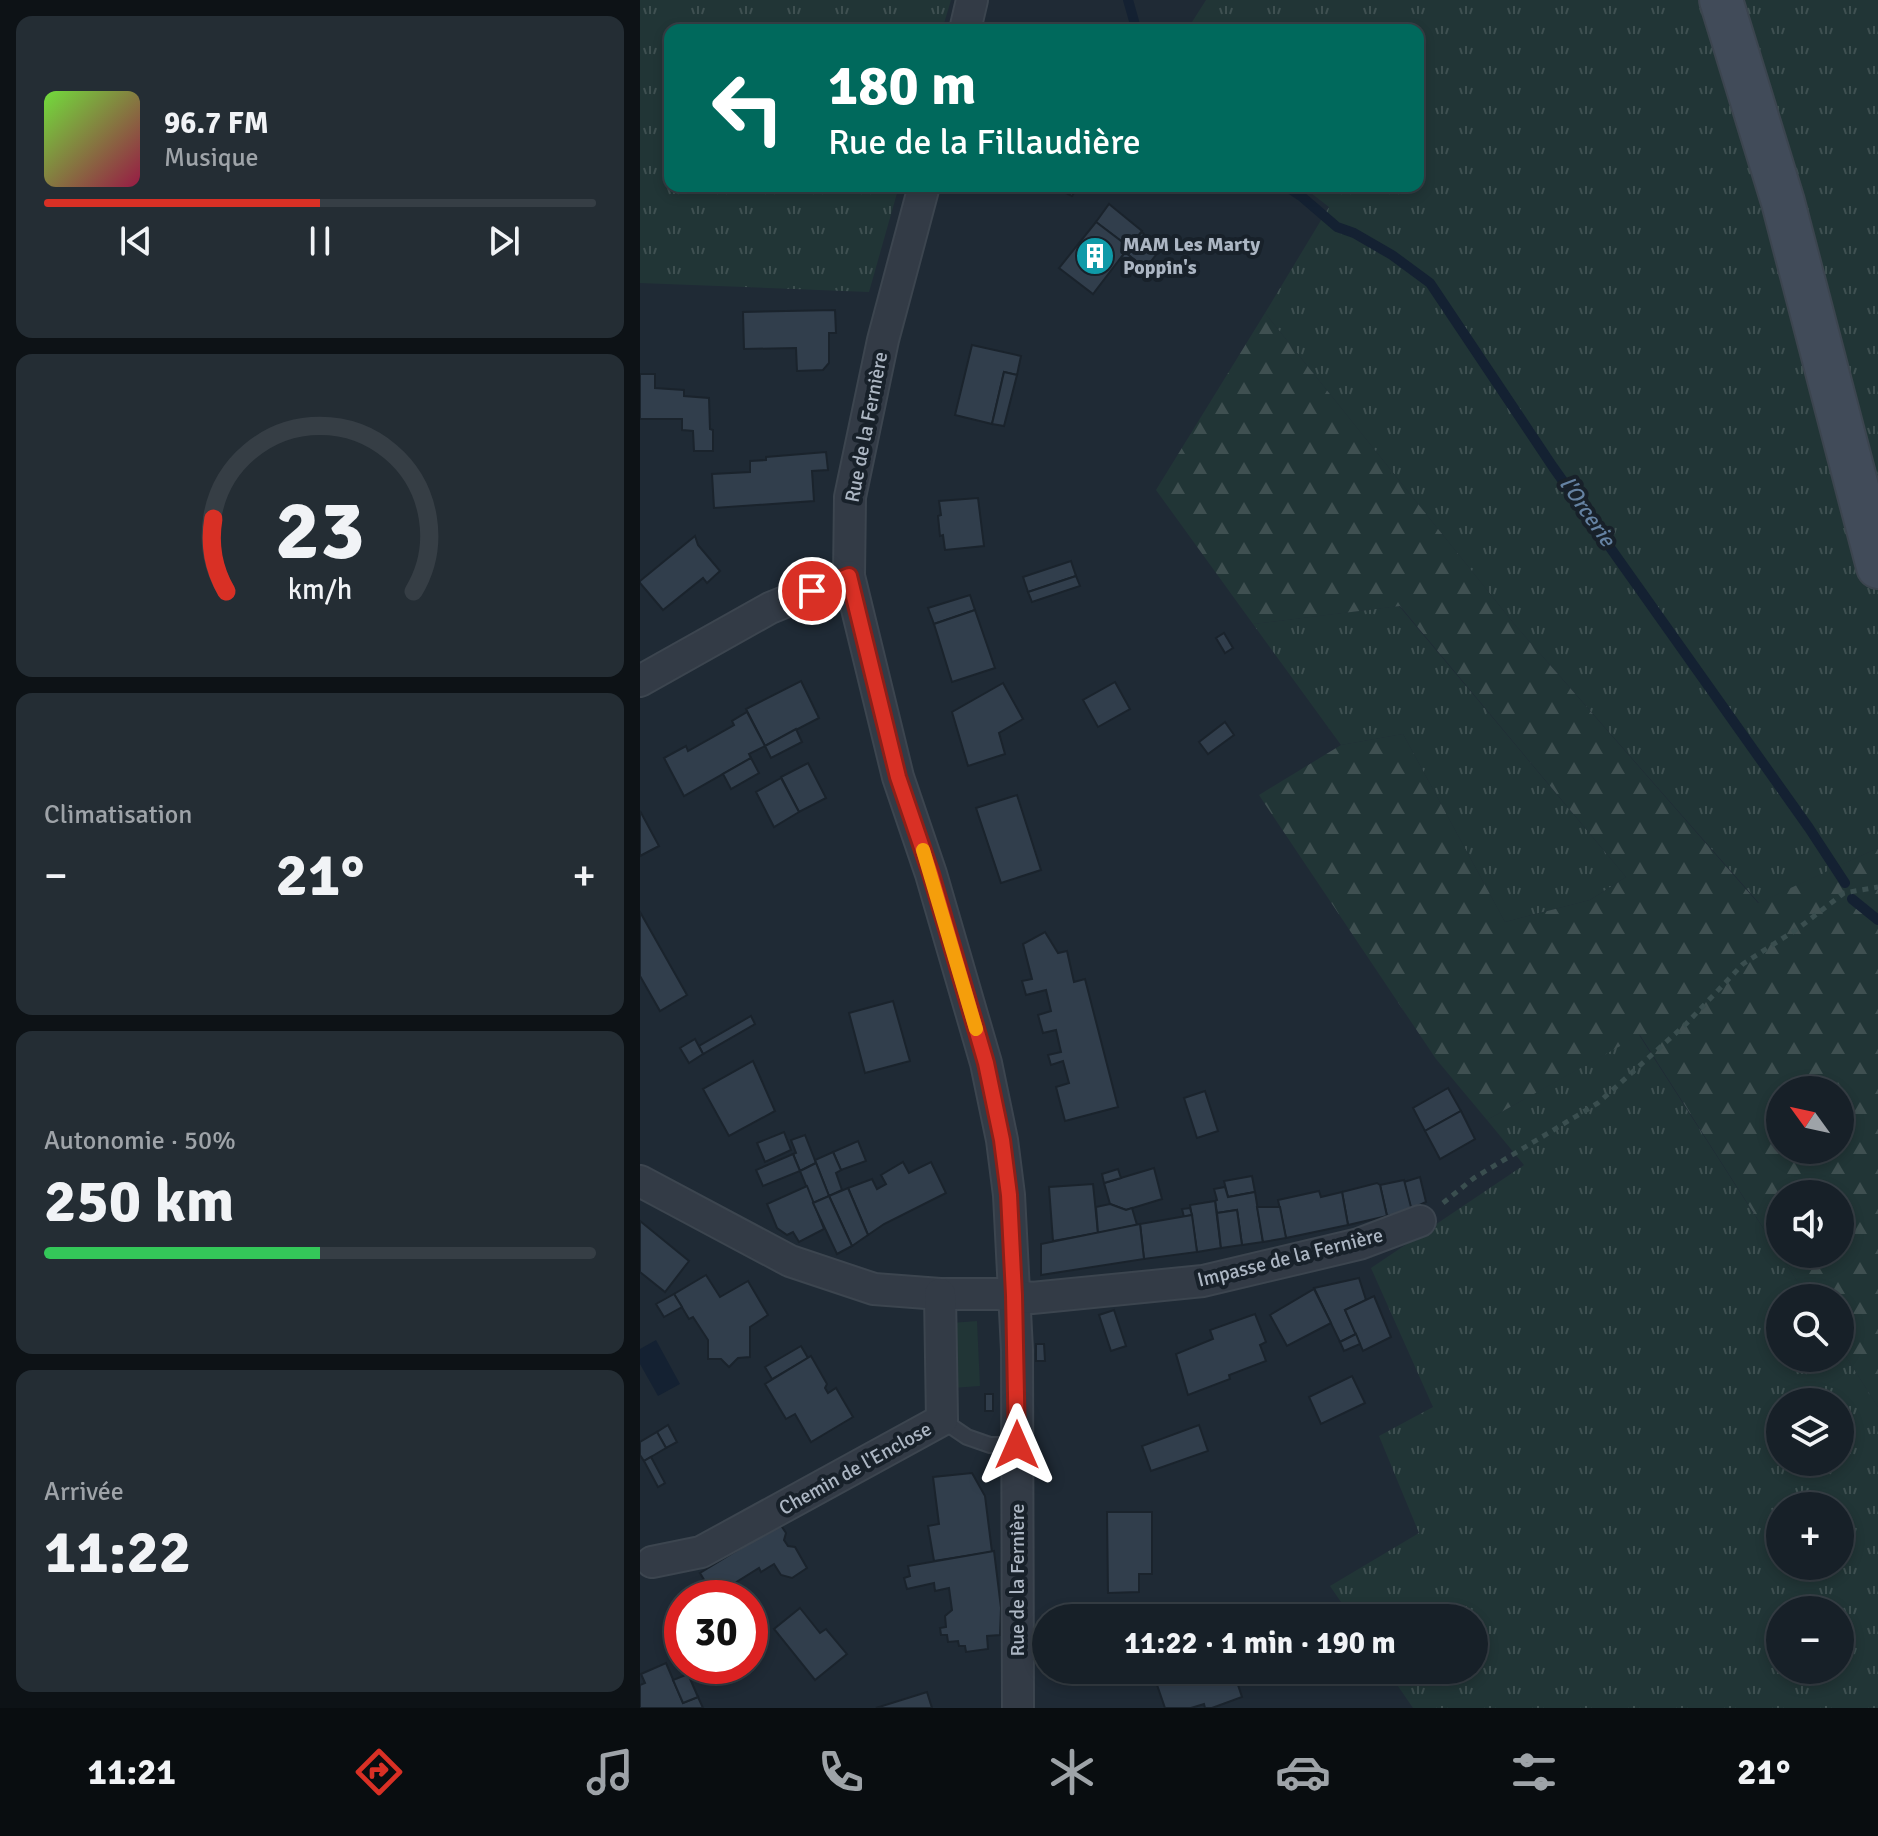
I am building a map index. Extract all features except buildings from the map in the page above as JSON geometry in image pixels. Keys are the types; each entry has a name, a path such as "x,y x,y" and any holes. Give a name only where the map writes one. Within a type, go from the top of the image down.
{"main road":[{"path":"1721,0 1783,202 1878,567"}],"street":[{"path":"966,24 972,0"},
{"name":"Rue de la Fernière","path":"922,192 883,340 850,497 849,576 898,777 931,874 986,1063 1002,1140 1009,1195 1014,1295 1018,1708"},
{"path":"640,681 770,608 849,576"},
{"path":"640,1181 790,1261 874,1289 1014,1295"},
{"name":"Impasse de la Fernière","path":"1014,1295 1032,1298 1203,1281 1359,1244 1420,1221"},
{"name":"Chemin de l'Enclose","path":"652,1562 701,1552 942,1420 940,1294"}],"lane":[{"path":"942,1420 967,1437 990,1445 1017,1445"}],"path":[{"path":"1420,1221 1474,1178 1598,1103 1686,1024 1743,964 1800,927 1844,893 1878,887"}],"green space":[{"path":"640,0 951,0 944,24 664,24 664,192 897,192 869,292 640,283"},
{"path":"1206,0 1878,0 1878,848 1759,903 1515,625 1265,313 1329,207 1310,192 1424,192 1424,24 1191,24"},
{"path":"1265,313 1515,625 1758,903 1878,848 1878,1407 1854,1369 1854,1284 1799,1284 1789,1268 1854,1268 1854,1180 1766,1180 1766,1232 1640,1035 1487,1120 1436,1059 1259,795 1341,745 1403,734 1505,922 1590,900 1626,877 1400,606 1253,624 1156,490"},
{"path":"1399,606 1626,877 1590,900 1505,922 1403,734 1341,745 1253,624"},
{"path":"1639,1035 1766,1233 1766,1268 1789,1268 1799,1284 1766,1284 1766,1372 1854,1372 1854,1369 1878,1407 1878,1708 1413,1708 1397,1684 1488,1684 1488,1604 1342,1604 1330,1586 1419,1533 1379,1436 1433,1407 1371,1268 1524,1165 1487,1120"},
{"path":"977,1321 980,1386 953,1388 950,1323"}],"water":[{"path":"656,1340 680,1384 658,1396 640,1364 640,1349"}],"waterway":[{"name":"l'Orcerie","path":"1128,0 1135,24"},
{"name":"l'Orcerie","path":"1295,192 1337,227 1392,255 1430,283 1553,467 1845,883"},
{"name":"l'Orcerie","path":"1852,899 1878,920"}],"slow traffic":[{"path":"923,850 976,1029"}],"place":[{"name":"MAM Les Marty Poppin's","path":"1095,256"}],"route":[{"path":"812,591 849,576 898,777 931,874 986,1063 1002,1140 1009,1195 1017,1350 1017,1445"}]}
